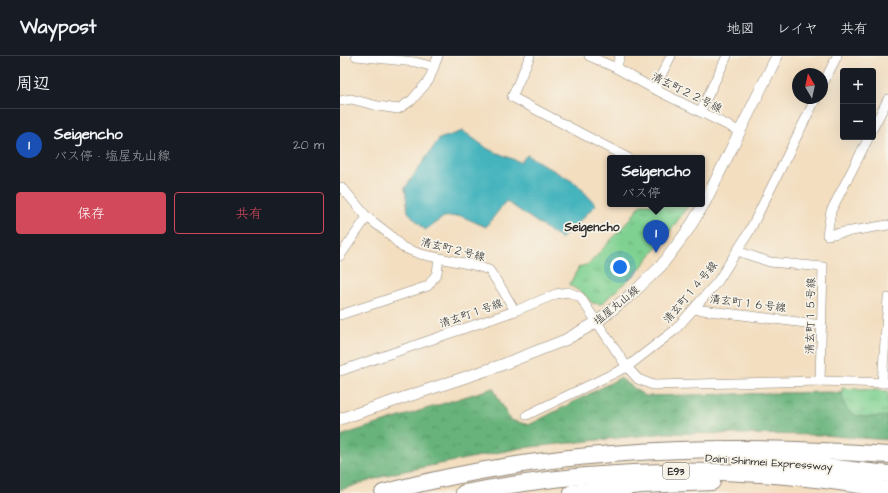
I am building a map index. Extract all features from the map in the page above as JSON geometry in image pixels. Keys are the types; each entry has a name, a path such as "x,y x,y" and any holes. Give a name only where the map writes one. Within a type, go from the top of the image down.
{"highway":[{"name":"Daini Shinmei Expressway","path":"383,493 440,478 533,463 577,458 726,449 823,451 888,455"},
{"name":"Daini Shinmei Expressway","path":"577,458 637,456 734,458 888,474"},
{"name":"Daini Shinmei Expressway","path":"464,493 531,482 626,473 682,471 780,475 888,490"},
{"path":"572,493 642,485 709,482 831,481"}],"street":[{"path":"356,56 415,62 434,67"},
{"path":"340,101 351,99 378,106 398,109 412,100 429,80 438,56"},
{"path":"530,56 512,97 622,155"},
{"name":"清玄町２２号線","path":"589,56 616,68 654,89 739,131"},
{"path":"616,68 620,56"},
{"path":"654,89 670,56"},
{"path":"700,112 727,56"},
{"name":"塩屋丸山線","path":"705,197 777,56"},
{"path":"828,74 837,56"},
{"path":"876,122 888,99"},
{"name":"清玄町１４号線","path":"528,415 627,367 676,330 718,281 749,232 813,104"},
{"path":"867,140 831,211 827,235 888,226"},
{"name":"清玄町２号線","path":"340,187 367,217 390,234 402,247 420,254 490,270 516,311"},
{"name":"塩屋丸山線","path":"340,419 499,366 565,340 597,322 634,292 661,266 679,243 700,207"},
{"path":"340,256 367,217"},
{"name":"清玄町１５号線","path":"737,251 770,262 823,267 820,381"},
{"path":"340,315 428,286 438,273 439,258"},
{"name":"清玄町１号線","path":"341,369 516,311 556,294 568,292 580,297 627,367 638,379 653,385 820,381 885,383"},
{"path":"885,383 888,298"},
{"name":"清玄町１６号線","path":"694,308 822,325"}],"green space":[{"path":"639,207 687,207 669,233 638,271 601,304 592,303 583,293 569,285 579,267 589,264 631,218"},
{"path":"620,378 645,396 828,392 888,395 888,440 822,435 666,433 521,448 394,473 340,490 340,436 493,388 510,420 529,425"},
{"path":"842,388 888,391 888,416 862,417 850,412 843,399"}],"water":[{"path":"463,131 488,149 520,162 527,155 577,184 596,205 561,239 506,201 486,227 461,216 444,217 425,230 408,212 405,188 439,139"}],"place":[{"name":"Seigencho","path":"656,253"}],"district":[{"name":"Seigencho","path":"592,227"}]}
